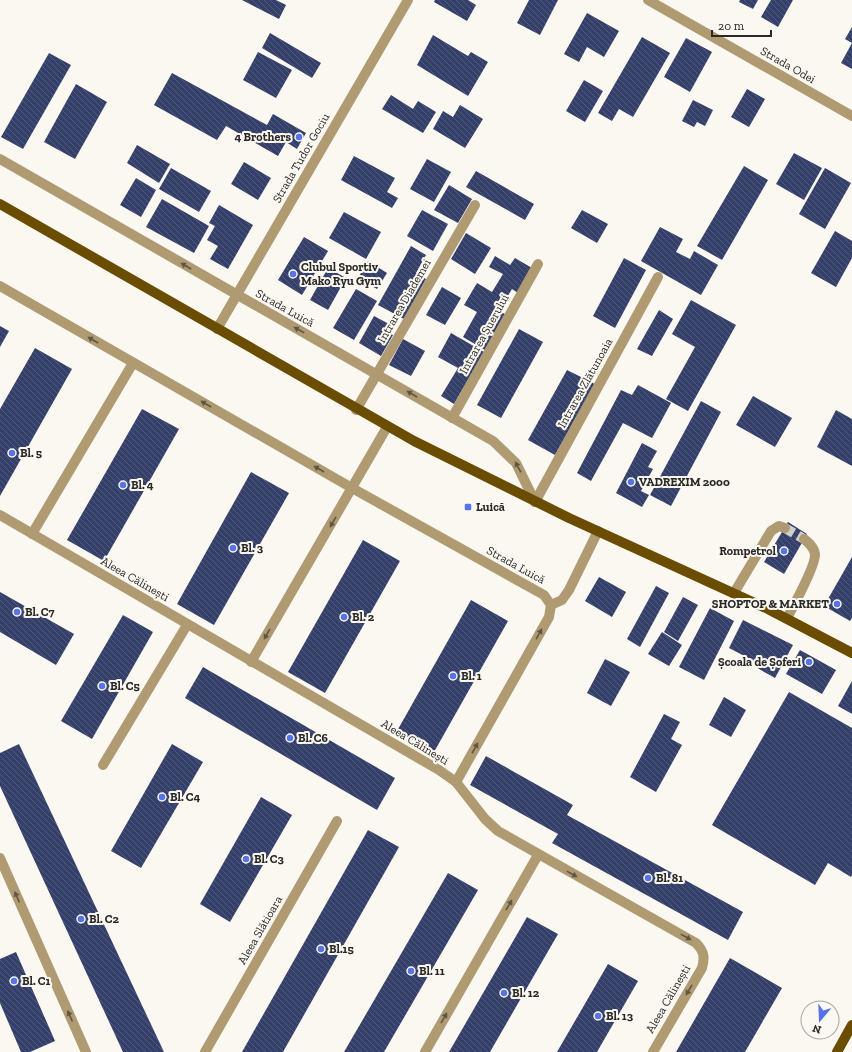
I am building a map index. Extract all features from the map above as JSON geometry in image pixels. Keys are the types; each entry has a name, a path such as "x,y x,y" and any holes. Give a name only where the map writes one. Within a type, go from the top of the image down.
{"main road":[{"path":"0,204 387,427 535,502 787,618 852,653"},
{"path":"837,1052 852,1025"}],"street":[{"name":"Strada Tudor Gociu","path":"217,329 408,0"},
{"name":"Strada Odei","path":"648,0 852,116"},
{"name":"Strada Luică","path":"0,159 493,441 516,463 535,502"},
{"name":"Intrarea Diademei","path":"356,410 475,205"},
{"name":"Intrarea Șuerului","path":"452,418 538,264"},
{"name":"Intrarea Zlătunoaia","path":"535,502 658,277"},
{"name":"Strada Luică","path":"0,286 352,488 544,595 551,605"},
{"path":"32,534 133,363"},
{"path":"251,662 387,427"},
{"name":"Aleea Călinești","path":"0,515 187,625 414,755 456,782 485,819 498,831 701,947 704,955 702,968 653,1052"},
{"path":"734,593 771,531 779,526 785,528"},
{"path":"456,782 549,617 551,605 562,600 569,590 598,532"},
{"path":"787,618 811,569 815,555 812,546 804,539"},
{"path":"103,765 187,625"},
{"name":"Aleea Slătioara","path":"205,1052 337,821"},
{"path":"425,1052 538,855"},
{"path":"1,861 83,1051"}],"building":[{"path":"242,0 276,0 286,5 279,19"},
{"path":"435,0 468,0 476,5 467,21 434,2"},
{"path":"529,0 558,0 540,35 517,23"},
{"path":"740,0 758,0 753,9 739,2"},
{"path":"771,0 793,0 778,27 761,17"},
{"path":"587,13 619,31 604,57 587,47 579,62 564,54"},
{"path":"852,27 852,43 845,39"},
{"path":"270,33 321,63 312,78 262,48"},
{"path":"433,35 468,56 471,52 488,62 468,96 417,65"},
{"path":"642,37 670,53 633,117 619,109 612,121 598,113"},
{"path":"686,38 712,52 690,92 664,77"},
{"path":"852,43 852,69 841,63"},
{"path":"258,52 292,70 276,98 243,80"},
{"path":"49,53 71,65 23,149 1,137"},
{"path":"172,73 267,125 273,114 306,133 297,149 286,142 278,156 226,126 217,140 154,105"},
{"path":"584,80 603,91 585,122 566,111"},
{"path":"76,84 107,102 75,159 44,142"},
{"path":"747,89 765,99 749,127 731,117"},
{"path":"391,95 413,109 418,101 436,112 423,133 382,109"},
{"path":"693,100 713,110 705,126 697,122 694,127 682,121"},
{"path":"460,105 483,119 465,148 433,129 443,111 453,117"},
{"path":"137,145 170,164 159,183 127,163"},
{"path":"794,153 822,168 804,200 776,184"},
{"path":"354,156 395,178 387,192 398,198 392,208 341,180"},
{"path":"427,159 451,172 434,202 410,189"},
{"path":"244,162 271,178 258,200 231,184"},
{"path":"744,166 768,180 722,260 697,246"},
{"path":"171,168 211,191 199,212 159,189"},
{"path":"825,168 851,183 825,229 799,214"},
{"path":"476,171 534,204 525,220 466,187"},
{"path":"136,178 156,190 141,217 120,205"},
{"path":"449,185 472,199 458,223 434,210"},
{"path":"162,199 209,226 194,253 146,227"},
{"path":"219,205 253,225 228,269 210,259 218,246 207,240 215,226 209,223"},
{"path":"422,210 448,224 433,251 407,236"},
{"path":"582,210 608,224 597,243 571,228"},
{"path":"344,212 381,232 366,259 329,238"},
{"path":"660,227 683,239 676,252 690,259 694,251 718,265 701,295 641,261"},
{"path":"835,231 852,241 852,258 836,287 811,273"},
{"path":"466,233 491,248 475,274 451,259"},
{"path":"304,237 328,251 302,295 278,280"},
{"path":"411,246 426,255 416,273 426,279 404,319 378,305"},
{"path":"495,256 510,265 515,258 532,268 518,293 512,289 499,311 505,314 485,350 463,337 477,312 464,305 477,283 492,292 503,274 489,267"},
{"path":"624,258 646,270 615,328 593,316"},
{"path":"368,261 387,273 377,289 358,278"},
{"path":"328,268 346,278 328,310 310,300"},
{"path":"442,287 461,298 445,325 426,315"},
{"path":"356,289 377,301 354,340 333,328"},
{"path":"691,300 736,325 688,411 666,399 695,347 672,334"},
{"path":"659,310 673,319 652,356 637,349"},
{"path":"374,316 389,324 385,331 393,335 381,356 359,343"},
{"path":"0,326 9,331 0,347"},
{"path":"519,329 543,342 501,418 477,405"},
{"path":"451,333 484,352 454,404 441,396 458,368 438,357"},
{"path":"403,339 425,351 411,376 389,365"},
{"name":"Bl. 5","path":"35,348 72,369 0,496 0,409"},
{"path":"567,370 595,384 555,455 528,440"},
{"path":"638,385 671,403 652,438 623,423 591,481 577,473 621,390 632,395"},
{"path":"753,396 792,418 775,447 736,425"},
{"path":"701,401 721,412 671,506 650,495"},
{"name":"Bl. 4","path":"142,409 179,429 104,561 67,540"},
{"path":"836,410 852,419 852,466 817,447"},
{"path":"642,443 657,451 648,467 653,469 641,491 649,495 642,507 616,493"},
{"name":"Bl. 3","path":"251,472 289,493 214,625 177,604"},
{"name":"Rompetrol","path":"788,522 807,534 784,574 764,562"},
{"name":"Bl. 2","path":"363,540 400,561 325,693 288,672"},
{"path":"852,557 852,618 850,621 824,606"},
{"path":"599,577 626,592 612,617 585,601"},
{"path":"656,586 669,593 640,647 627,639"},
{"name":"Bl. C7","path":"0,592 74,634 56,665 0,632"},
{"path":"683,597 698,605 678,641 664,632"},
{"name":"Bl. 1","path":"471,600 508,621 434,752 397,731"},
{"path":"710,608 734,621 704,680 679,667"},
{"name":"Bl. C5","path":"123,615 153,632 92,739 61,721"},
{"path":"743,620 793,645 775,678 752,665 754,661 729,648"},
{"path":"662,632 682,645 669,666 648,654"},
{"path":"800,650 836,670 822,694 786,674"},
{"path":"605,659 630,672 611,706 587,693"},
{"name":"Bl. C6","path":"203,667 395,778 377,810 185,698"},
{"path":"852,681 852,714 838,706"},
{"path":"789,692 852,728 851,877 828,863 815,885 712,825"},
{"path":"724,697 746,710 731,737 709,725"},
{"path":"664,714 680,722 671,739 682,745 656,792 630,777"},
{"name":"Bl. C2","path":"19,744 164,1052 123,1052 0,786 0,753"},
{"name":"Bl. C4","path":"172,744 203,762 141,868 111,851"},
{"name":"Bl. 81","path":"486,756 573,805 567,815 743,912 728,940 552,843 558,834 470,785"},
{"name":"Bl. C3","path":"261,797 292,815 230,922 200,904"},
{"name":"Bl.15","path":"368,830 399,847 283,1052 242,1052"},
{"name":"Bl. 11","path":"448,873 478,890 384,1052 344,1052"},
{"name":"Bl. 12","path":"527,917 558,934 490,1052 449,1052"},
{"name":"Bl. C1","path":"16,952 55,1041 30,1052 21,1052 0,1003 0,959"},
{"path":"730,958 782,988 745,1052 676,1052"},
{"name":"Bl. 13","path":"608,964 638,981 597,1052 557,1052"}],"tunnel":[{"path":"785,528 804,539"}],"place":[{"name":"4 Brothers","path":"299,137"},
{"name":"Clubul Sportiv Mako Ryu Gym","path":"293,274"},
{"name":"Bl. 5","path":"12,453"},
{"name":"VADREXIM 2000","path":"631,482"},
{"name":"Bl. 4","path":"123,485"},
{"name":"Luică","path":"468,507"},
{"name":"Bl. 3","path":"233,548"},
{"name":"Rompetrol","path":"784,551"},
{"name":"SHOPTOP & MARKET","path":"837,604"},
{"name":"Bl. C7","path":"17,612"},
{"name":"Bl. 2","path":"344,617"},
{"name":"Școala de Șoferi","path":"809,662"},
{"name":"Bl. 1","path":"453,676"},
{"name":"Bl. C5","path":"102,686"},
{"name":"Bl. C6","path":"290,738"},
{"name":"Bl. C4","path":"162,797"},
{"name":"Bl. C3","path":"246,859"},
{"name":"Bl. 81","path":"648,878"},
{"name":"Bl. C2","path":"81,919"},
{"name":"Bl.15","path":"321,949"},
{"name":"Bl. 11","path":"411,971"},
{"name":"Bl. C1","path":"14,981"},
{"name":"Bl. 12","path":"504,993"},
{"name":"Bl. 13","path":"598,1016"}]}
